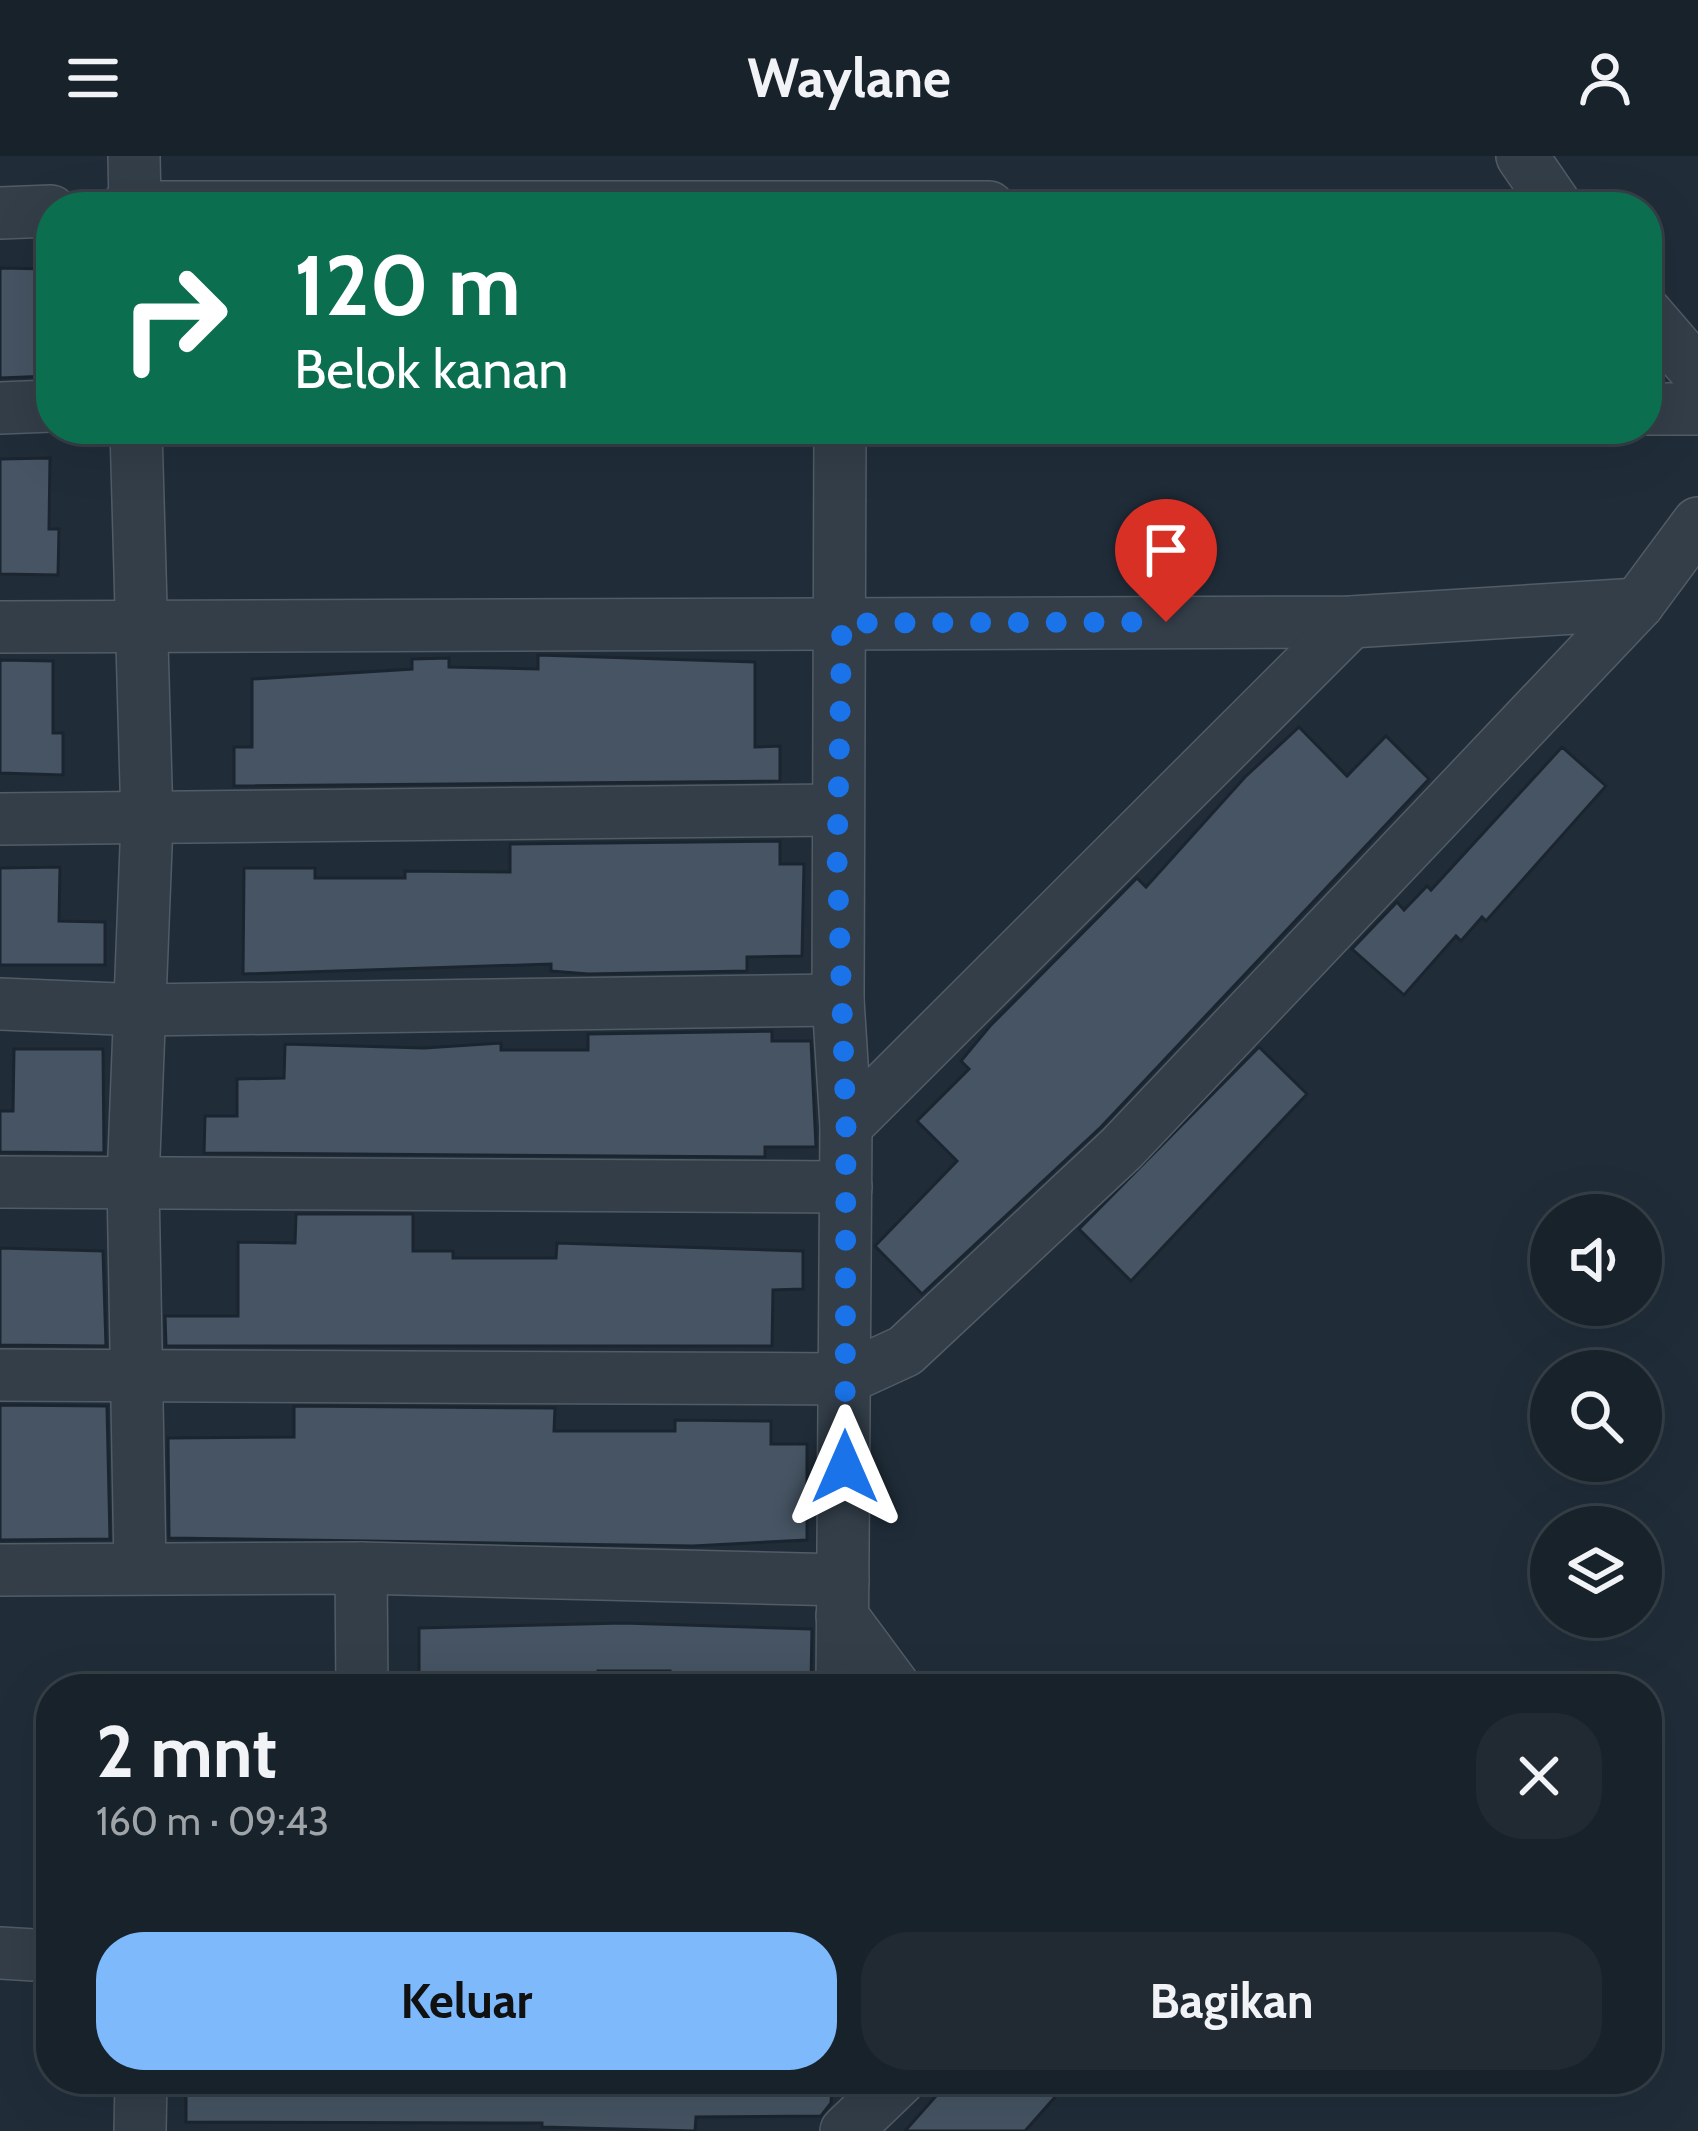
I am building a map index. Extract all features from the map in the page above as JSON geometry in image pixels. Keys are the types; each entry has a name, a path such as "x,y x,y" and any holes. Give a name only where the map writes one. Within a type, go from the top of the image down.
{"street":[{"path":"133,192 134,156"},
{"path":"1522,156 1547,192"},
{"path":"720,192 837,189"},
{"path":"0,213 36,212"},
{"path":"1662,331 1698,373"},
{"path":"0,408 36,407"},
{"path":"1662,409 1698,410"},
{"path":"136,444 147,820 134,1182 140,1567"},
{"path":"840,444 838,1000 846,1126 842,1674"},
{"path":"0,1375 844,1378 904,1351 1106,1164 1638,604 1698,523"},
{"path":"0,627 1351,622 1638,604"},
{"path":"846,1126 1351,622"},
{"path":"0,819 837,810"},
{"path":"0,1004 142,1010 838,1000"},
{"path":"0,1182 846,1187"},
{"path":"0,1570 362,1568 843,1598"},
{"path":"362,1568 362,1674"},
{"path":"843,1598 887,1674"},
{"path":"0,1953 36,1955"},
{"path":"140,2131 141,2094"},
{"path":"850,2111 877,2094"}],"building":[{"path":"0,268 36,269 36,377 0,378"},
{"path":"50,458 49,529 59,529 58,575 0,574 0,459"},
{"path":"538,655 755,662 755,747 780,746 780,781 234,786 234,747 252,747 252,679 412,669 412,659 449,658 449,667 538,669"},
{"path":"0,660 53,661 53,733 63,733 63,775 0,773"},
{"path":"1299,727 1347,776 1386,736 1429,779 1101,1127 922,1294 875,1246 957,1161 917,1121 969,1069 961,1061 990,1026 1137,878 1146,887 1245,777"},
{"path":"1562,747 1606,786 1486,921 1482,917 1461,941 1456,936 1404,995 1352,949 1397,902 1404,910 1427,886 1431,890"},
{"path":"780,841 780,864 804,864 802,956 747,957 747,971 588,974 551,971 551,964 243,974 244,868 315,868 315,878 405,878 405,871 510,872 510,844"},
{"path":"60,867 59,921 105,922 105,965 0,965 0,868"},
{"path":"772,1031 772,1041 811,1041 816,1147 765,1147 765,1157 204,1153 205,1116 237,1116 237,1079 284,1078 285,1044 424,1048 501,1043 501,1050 588,1050 588,1034"},
{"path":"1259,1047 1307,1094 1131,1281 1079,1229"},
{"path":"14,1049 103,1049 104,1153 0,1152 0,1111 13,1111"},
{"path":"296,1214 413,1214 413,1251 453,1251 453,1258 556,1258 557,1243 803,1251 803,1289 773,1290 772,1346 166,1346 165,1316 238,1316 238,1242 295,1243"},
{"path":"0,1248 103,1251 106,1346 0,1345"},
{"path":"0,1405 107,1406 110,1539 0,1540"},
{"path":"294,1406 555,1408 554,1431 675,1431 675,1420 771,1421 771,1444 807,1444 807,1540 693,1546 169,1538 168,1438 294,1437"},
{"path":"623,1623 812,1629 811,1674 419,1674 419,1628"},
{"path":"186,2094 831,2094 821,2116 696,2117 695,2131 542,2127 542,2123 186,2122"},
{"path":"938,2094 1058,2094 1025,2131 905,2131"}],"route":[{"path":"845,1467 846,1126 838,1000 837,857 842,623 1166,622"}]}
